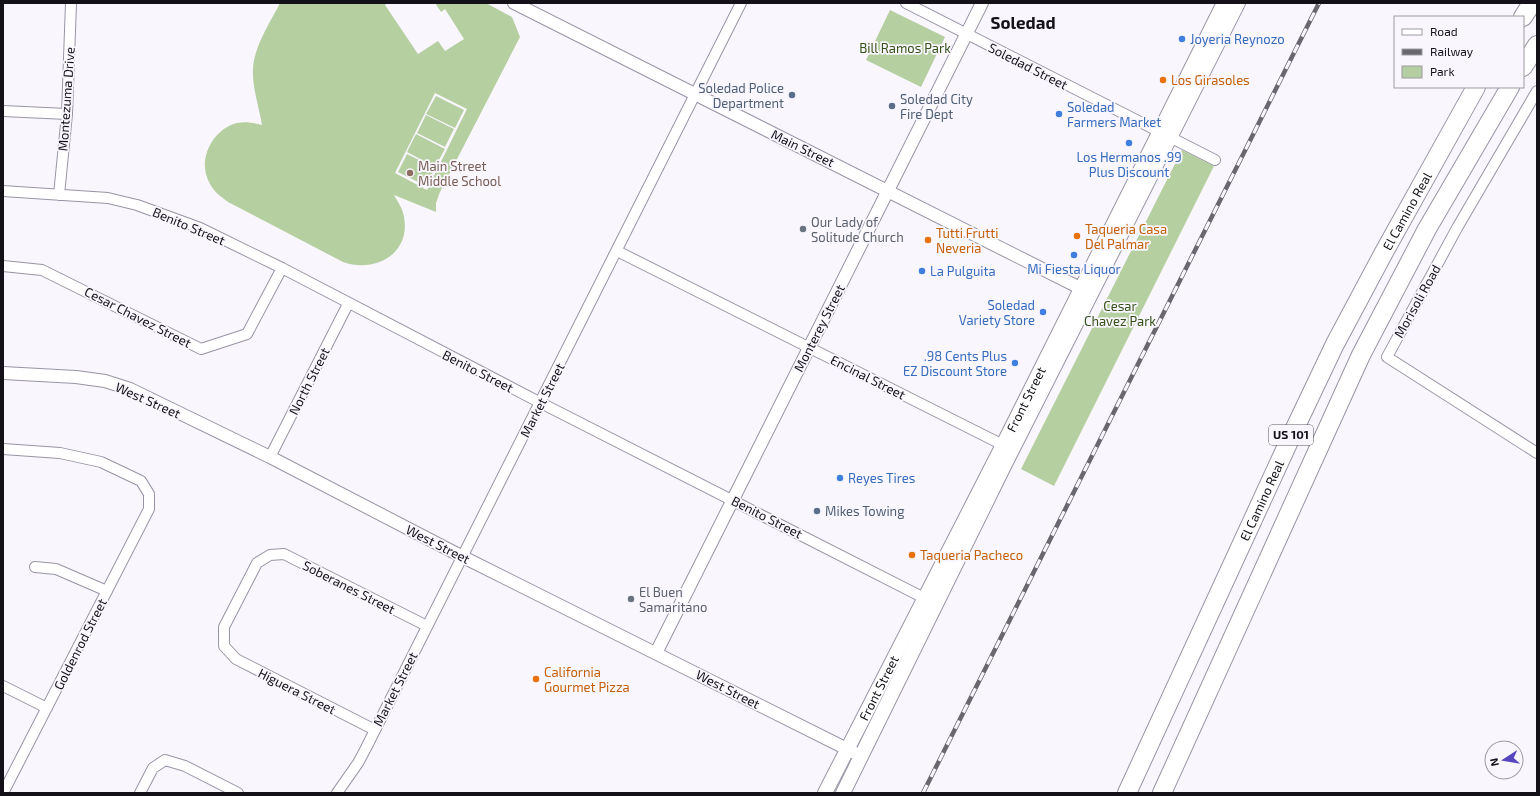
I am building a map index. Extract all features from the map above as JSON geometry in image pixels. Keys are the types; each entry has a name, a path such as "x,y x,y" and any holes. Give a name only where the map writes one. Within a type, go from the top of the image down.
{"highway":[{"path":"1524,16 1532,3"},
{"path":"1524,65 1537,45"},
{"name":"El Camino Real","path":"1128,793 1335,344 1382,254 1475,88"},
{"name":"El Camino Real","path":"1162,793 1361,355 1423,236 1509,88"}],"main road":[{"name":"Front Street","path":"1165,135 1224,3"},
{"name":"Front Street","path":"824,793 930,601 1165,135 1238,3"},
{"name":"Front Street","path":"843,793 930,601"}],"street":[{"name":"Montezuma Drive","path":"59,195 67,114 71,3"},
{"name":"Main Street","path":"514,3 889,190 1086,291"},
{"name":"Market Street","path":"337,793 358,763 375,730 541,403 741,3"},
{"name":"Soledad Street","path":"906,3 1215,160"},
{"name":"Monterey Street","path":"656,653 982,3"},
{"name":"Morisoli Road","path":"1537,91 1457,228 1386,356 1537,454"},
{"path":"3,111 67,114"},
{"name":"Benito Street","path":"3,191 108,198 138,205 200,228 282,268 348,304 930,601"},
{"name":"Encinal Street","path":"617,251 1008,447"},
{"name":"Cesar Chavez Street","path":"3,266 42,270 201,349 247,334 282,268"},
{"name":"North Street","path":"270,457 348,304"},
{"name":"West Street","path":"3,373 76,377 105,381 130,389 270,457 463,557 861,756"},
{"name":"Goldenrod Street","path":"3,449 60,453 101,462 141,481 149,494 149,509 3,793"},
{"name":"Soberanes Street","path":"224,646 224,627 257,563 270,555 284,554 427,626"},
{"path":"35,567 56,569 107,592"},
{"name":"Higuera Street","path":"224,646 236,659 375,730"},
{"path":"3,686 47,708"},
{"path":"140,793 153,768 165,760 185,766 238,793"}],"green space":[{"path":"280,3 387,3 385,5 418,54 438,41 445,51 464,39 445,9 441,12 435,3 486,3 512,17 520,37 440,192 436,203 436,212 394,195 404,217 405,230 402,242 396,251 388,258 378,263 355,265 343,262 228,202 215,191 209,182 205,164 206,155 214,138 228,126 240,122 262,125 253,76 254,60 259,43","holes":["435,93 467,109 427,190 395,173"]},
{"name":"Bill Ramos Park","path":"890,10 945,37 921,87 866,60"},
{"path":"436,96 464,110 455,128 426,114"},
{"path":"426,115 454,129 445,147 417,133"},
{"path":"416,134 445,149 435,167 407,152"},
{"name":"Cesar Chavez Park","path":"1182,150 1214,166 1054,486 1021,469"},
{"path":"407,154 435,168 426,186 398,172"}],"railway":[{"path":"923,793 1319,3"}],"place":[{"name":"Joyeria Reynozo","path":"1182,39"},
{"name":"Los Girasoles","path":"1163,80"},
{"name":"Soledad Police Department","path":"792,95"},
{"name":"Soledad City Fire Dept","path":"892,106"},
{"name":"Soledad Farmers Market","path":"1059,114"},
{"name":"Los Hermanos .99 Plus Discount","path":"1129,143"},
{"name":"Main Street Middle School","path":"410,173"},
{"name":"Our Lady of Solitude Church","path":"803,229"},
{"name":"Taqueria Casa Del Palmar","path":"1077,236"},
{"name":"Tutti Frutti Neveria","path":"928,240"},
{"name":"Mi Fiesta Liquor","path":"1074,255"},
{"name":"La Pulguita","path":"922,271"},
{"name":"Soledad Variety Store","path":"1043,312"},
{"name":".98 Cents Plus EZ Discount Store","path":"1015,363"},
{"name":"Reyes Tires","path":"840,478"},
{"name":"Mikes Towing","path":"817,511"},
{"name":"Taqueria Pacheco","path":"912,555"},
{"name":"El Buen Samaritano","path":"631,599"},
{"name":"California Gourmet Pizza","path":"536,679"}],"district":[{"name":"Soledad","path":"1023,23"}]}
